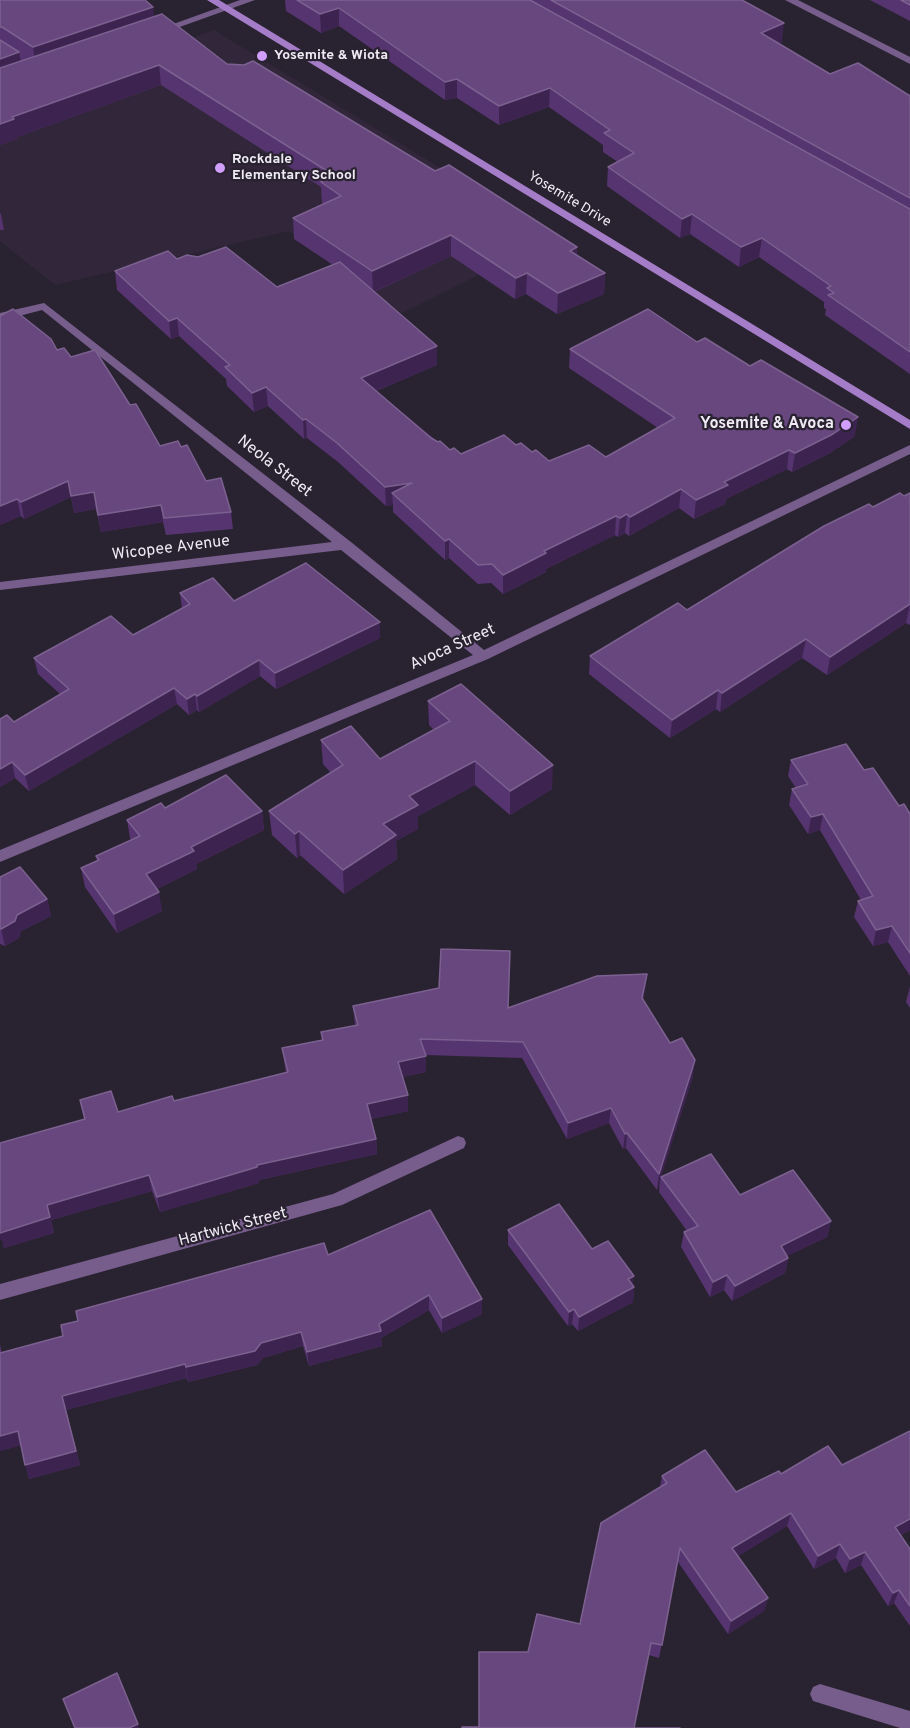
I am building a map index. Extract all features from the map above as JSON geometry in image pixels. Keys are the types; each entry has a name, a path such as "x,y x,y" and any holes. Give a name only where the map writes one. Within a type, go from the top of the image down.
{"street":[{"name":"Yosemite Drive","path":"212,0 910,425"},
{"path":"148,34 250,0"},
{"path":"790,0 910,61"},
{"name":"Neola Street","path":"0,317 44,306 483,656"},
{"name":"Avoca Street","path":"0,856 483,656 910,449"},
{"name":"Wicopee Avenue","path":"0,586 346,545"},
{"name":"Hartwick Street","path":"0,1292 336,1200 458,1143"},
{"path":"820,1694 910,1721"}],"shaded area":[{"name":"Rockdale Elementary School","path":"214,30 554,237 402,313 289,231 55,285 0,241 0,105"}],"building":[{"path":"0,0 145,0 153,7 33,47 0,27"},
{"path":"297,0 530,0 910,209 910,352 828,295 834,293 827,288 831,286 762,238 741,247 692,214 682,219 608,167 634,153 604,133 610,130 550,88 499,106 457,79 445,82 339,8 320,14"},
{"path":"551,0 742,0 784,23 761,33 830,74 858,63 910,96 910,198"},
{"path":"162,14 227,64 244,65 253,61 435,171 449,165 577,247 570,251 605,273 558,293 527,273 516,278 451,235 372,271 293,218 341,196 321,182 335,176 159,65 12,117 14,119 0,124 0,68"},
{"path":"0,40 19,52 0,59"},
{"path":"226,247 277,287 340,262 437,346 361,378 431,438 440,441 450,450 454,448 461,454 504,435 516,445 521,443 532,452 536,450 549,461 589,445 606,457 675,418 570,349 648,309 697,342 705,338 750,366 761,360 858,417 833,434 795,453 789,450 724,482 728,485 696,500 681,489 630,517 627,514 620,518 616,516 544,551 546,553 503,575 492,564 478,565 449,539 445,541 392,493 412,483 385,487 337,443 306,419 303,420 266,387 252,393 225,367 230,365 177,318 169,321 115,271 168,251 177,259 187,255 198,257"},
{"path":"13,309 51,339 57,350 64,348 71,357 95,350 130,405 136,404 160,446 178,441 181,447 187,445 206,481 221,478 231,512 164,518 161,505 98,515 94,492 71,496 68,481 21,502 17,499 0,506 0,316"},
{"path":"900,493 904,496 910,493 910,604 830,657 806,639 722,693 718,690 672,720 590,656 678,603 687,610 824,526 869,504 873,507"},
{"path":"306,563 380,622 275,673 259,660 197,696 195,694 187,699 174,688 25,775 12,762 0,769 0,719 7,715 14,722 69,689 34,658 111,616 133,635 190,604 180,593 213,578 234,601"},
{"path":"461,684 553,765 510,791 475,761 409,796 418,805 383,824 396,835 343,870 299,831 295,834 269,811 343,765 321,740 351,726 380,759 450,721 428,701"},
{"path":"846,744 864,770 873,768 899,806 904,804 910,814 910,953 892,926 876,930 858,901 873,896 823,814 811,817 792,789 808,784 791,760"},
{"path":"226,775 262,811 191,847 194,851 146,874 159,892 114,914 81,868 99,860 96,856 140,836 127,820 161,803 165,808"},
{"path":"20,867 47,899 17,915 15,921 0,929 0,877"},
{"path":"441,949 510,951 508,1008 597,976 647,974 642,998 670,1043 682,1038 695,1060 659,1174 627,1133 625,1134 611,1108 568,1123 523,1042 420,1039 426,1056 398,1062 408,1095 367,1104 376,1139 257,1165 257,1167 157,1197 149,1175 47,1205 50,1217 0,1233 0,1143 85,1119 80,1100 111,1091 118,1112 172,1096 174,1101 288,1072 282,1048 323,1040 321,1032 358,1025 353,1006 439,988"},
{"path":"711,1154 740,1195 793,1170 831,1221 781,1246 788,1258 735,1286 727,1275 713,1282 684,1232 698,1226 661,1177"},
{"path":"559,1204 592,1249 608,1241 634,1276 628,1279 634,1287 579,1317 574,1309 569,1312 508,1230"},
{"path":"430,1210 482,1299 442,1318 429,1295 379,1324 381,1331 307,1352 301,1332 261,1343 255,1351 186,1367 185,1364 62,1396 76,1451 25,1465 18,1431 0,1436 0,1353 63,1336 61,1325 78,1321 76,1311 324,1243 328,1255"},
{"path":"910,1431 910,1519 895,1527 910,1549 910,1606 899,1590 893,1593 865,1552 850,1559 840,1544 818,1556 791,1513 732,1548 768,1598 731,1621 680,1548 662,1645 651,1643 634,1728 462,1728 479,1727 479,1652 528,1652 537,1614 580,1624 601,1523 667,1483 662,1476 705,1450 736,1492 779,1471 781,1474 828,1446 842,1465"},
{"path":"117,1673 138,1724 129,1728 75,1728 63,1699"}],"place":[{"name":"Yosemite & Wiota","path":"262,56"},
{"name":"Rockdale Elementary School","path":"220,168"},
{"name":"Yosemite & Avoca","path":"846,425"}]}
